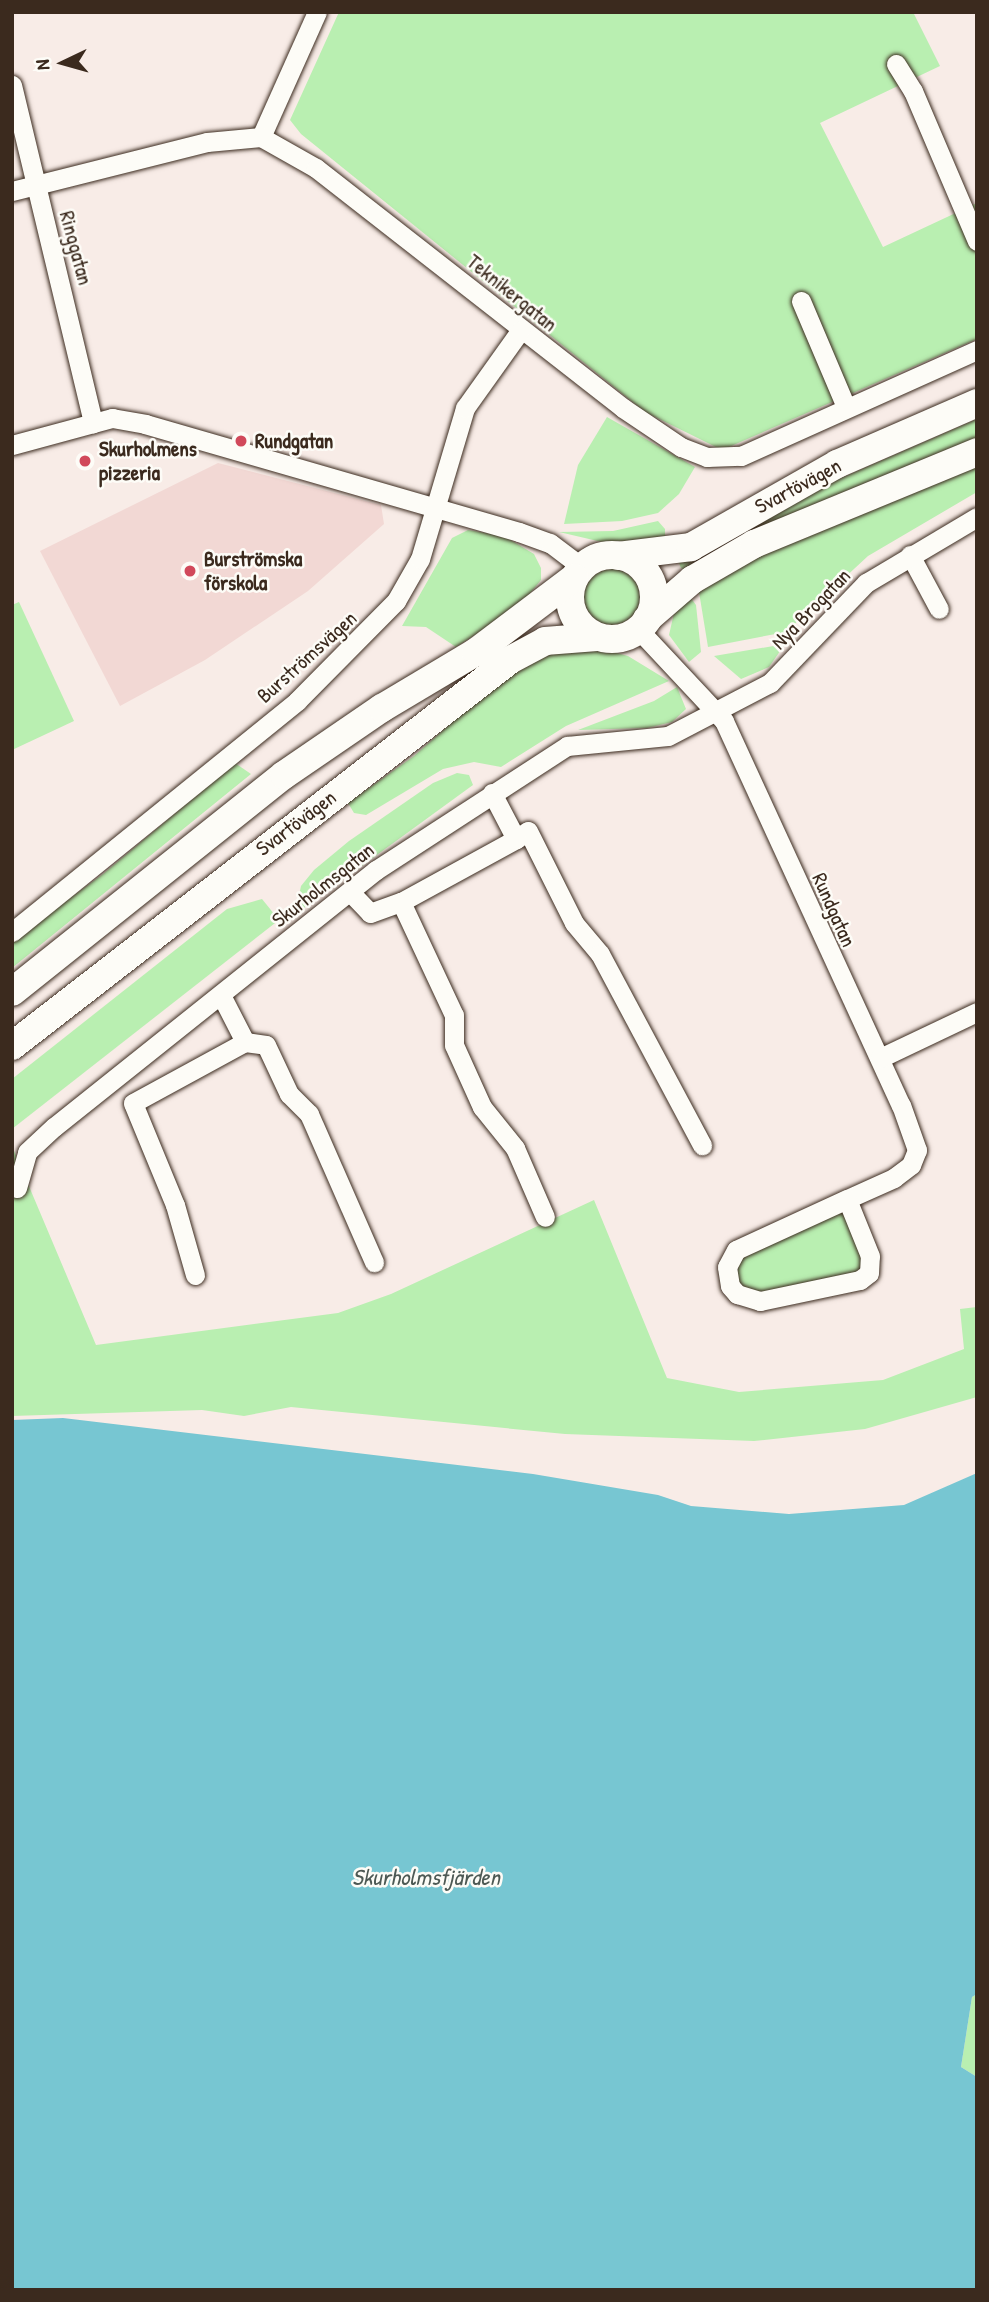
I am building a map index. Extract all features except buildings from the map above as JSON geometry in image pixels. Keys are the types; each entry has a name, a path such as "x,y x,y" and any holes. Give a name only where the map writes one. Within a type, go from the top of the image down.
{"main road":[{"name":"Svartövägen","path":"618,555 691,547 837,464 977,403"},
{"name":"Svartövägen","path":"643,624 692,580 754,544 977,452"},
{"path":"12,992 284,775 382,708 476,652 578,573 598,558 618,555 637,564 649,578 654,601 643,624 621,638 597,636 581,626 573,613 570,596 578,573"},
{"name":"Svartövägen","path":"12,1046 510,660 545,641 597,636"}],"street":[{"path":"12,191 206,142 261,137 317,12"},
{"path":"896,64 913,91 977,241"},
{"name":"Ringgatan","path":"12,85 93,423"},
{"name":"Teknikergatan","path":"261,137 307,161 520,331 658,433 708,457 741,456 977,350"},
{"path":"801,301 846,407"},
{"name":"Burströmsvägen","path":"12,932 296,701 369,632 396,601 420,559 465,408 520,331"},
{"path":"12,445 112,418 145,424 436,507 550,543 578,573"},
{"name":"Nya Brogatan","path":"715,709 770,683 840,605 910,555 977,517"},
{"path":"910,555 939,609"},
{"name":"Rundgatan","path":"643,624 715,709 880,1058 915,1140 915,1158 894,1178 847,1199 736,1250 727,1267 730,1286 737,1294 760,1301 860,1280 869,1273 870,1256 847,1199"},
{"name":"Skurholmsgatan","path":"17,1188 27,1152 350,892 492,793 567,746 668,736 715,709"},
{"path":"492,793 516,839"},
{"path":"350,892 370,913 401,902 528,831 574,923 600,954 702,1145"},
{"path":"401,902 454,1015 454,1045 482,1107 515,1148 545,1217"},
{"path":"221,995 245,1042"},
{"path":"880,1058 977,1013"},
{"path":"195,1275 176,1205 133,1103 245,1042 266,1045 289,1094 309,1114 374,1262"},
{"path":"136,1063 154,1092"}],"shaded area":[{"name":"Burströmska förskola","path":"218,463 381,505 384,524 308,591 205,660 120,706 40,551"}],"green space":[{"path":"339,12 913,12 940,66 820,123 883,247 977,203 977,339 722,450 645,412 301,134 290,120"},
{"path":"607,417 695,467 679,494 658,513 622,521 564,524 578,465"},
{"path":"977,419 977,438 685,573 680,566 678,559 786,502"},
{"path":"977,464 977,492 868,556 786,632 708,647 699,592 748,559"},
{"path":"658,521 665,529 665,540 602,542 559,532 613,531"},
{"path":"468,530 504,536 534,554 541,568 541,580 519,607 456,647 426,627 402,626 452,538"},
{"path":"606,569 618,569 628,573 636,581 640,597 636,613 628,621 618,625 606,625 596,621 588,613 584,603 584,591 588,581 596,573"},
{"path":"688,594 696,605 701,652 689,662 669,635 674,613"},
{"path":"19,602 74,721 12,750 12,605"},
{"path":"785,644 769,667 741,679 714,656"},
{"path":"595,647 628,656 669,681 566,726 501,767 474,762 443,769 366,815 354,813 348,803 414,756 508,673 549,653"},
{"path":"677,687 686,709 672,722 647,728 578,730 654,701"},
{"path":"235,763 251,774 12,968 12,941 103,874"},
{"path":"457,773 469,775 473,785 304,908 297,905 301,886 314,870 349,841 433,783"},
{"path":"262,899 279,920 12,1129 12,1079 227,909"},
{"path":"12,1146 96,1345 338,1313 391,1294 594,1200 667,1378 739,1392 883,1380 964,1349 960,1309 977,1307 977,1397 865,1429 754,1441 565,1434 291,1407 244,1416 202,1410 12,1416"},
{"path":"847,1199 866,1273 746,1299 729,1259"},
{"path":"977,1994 977,2077 961,2067 972,1997"}],"water":[{"name":"Skurholmsfjärden","path":"63,1418 533,1474 658,1495 691,1506 789,1514 904,1505 977,1473 977,1994 972,1997 961,2067 977,2077 977,2290 12,2290 12,1420"}],"place":[{"name":"Rundgatan","path":"241,441"},
{"name":"Skurholmens pizzeria","path":"85,461"},
{"name":"Burströmska förskola","path":"190,571"}]}
